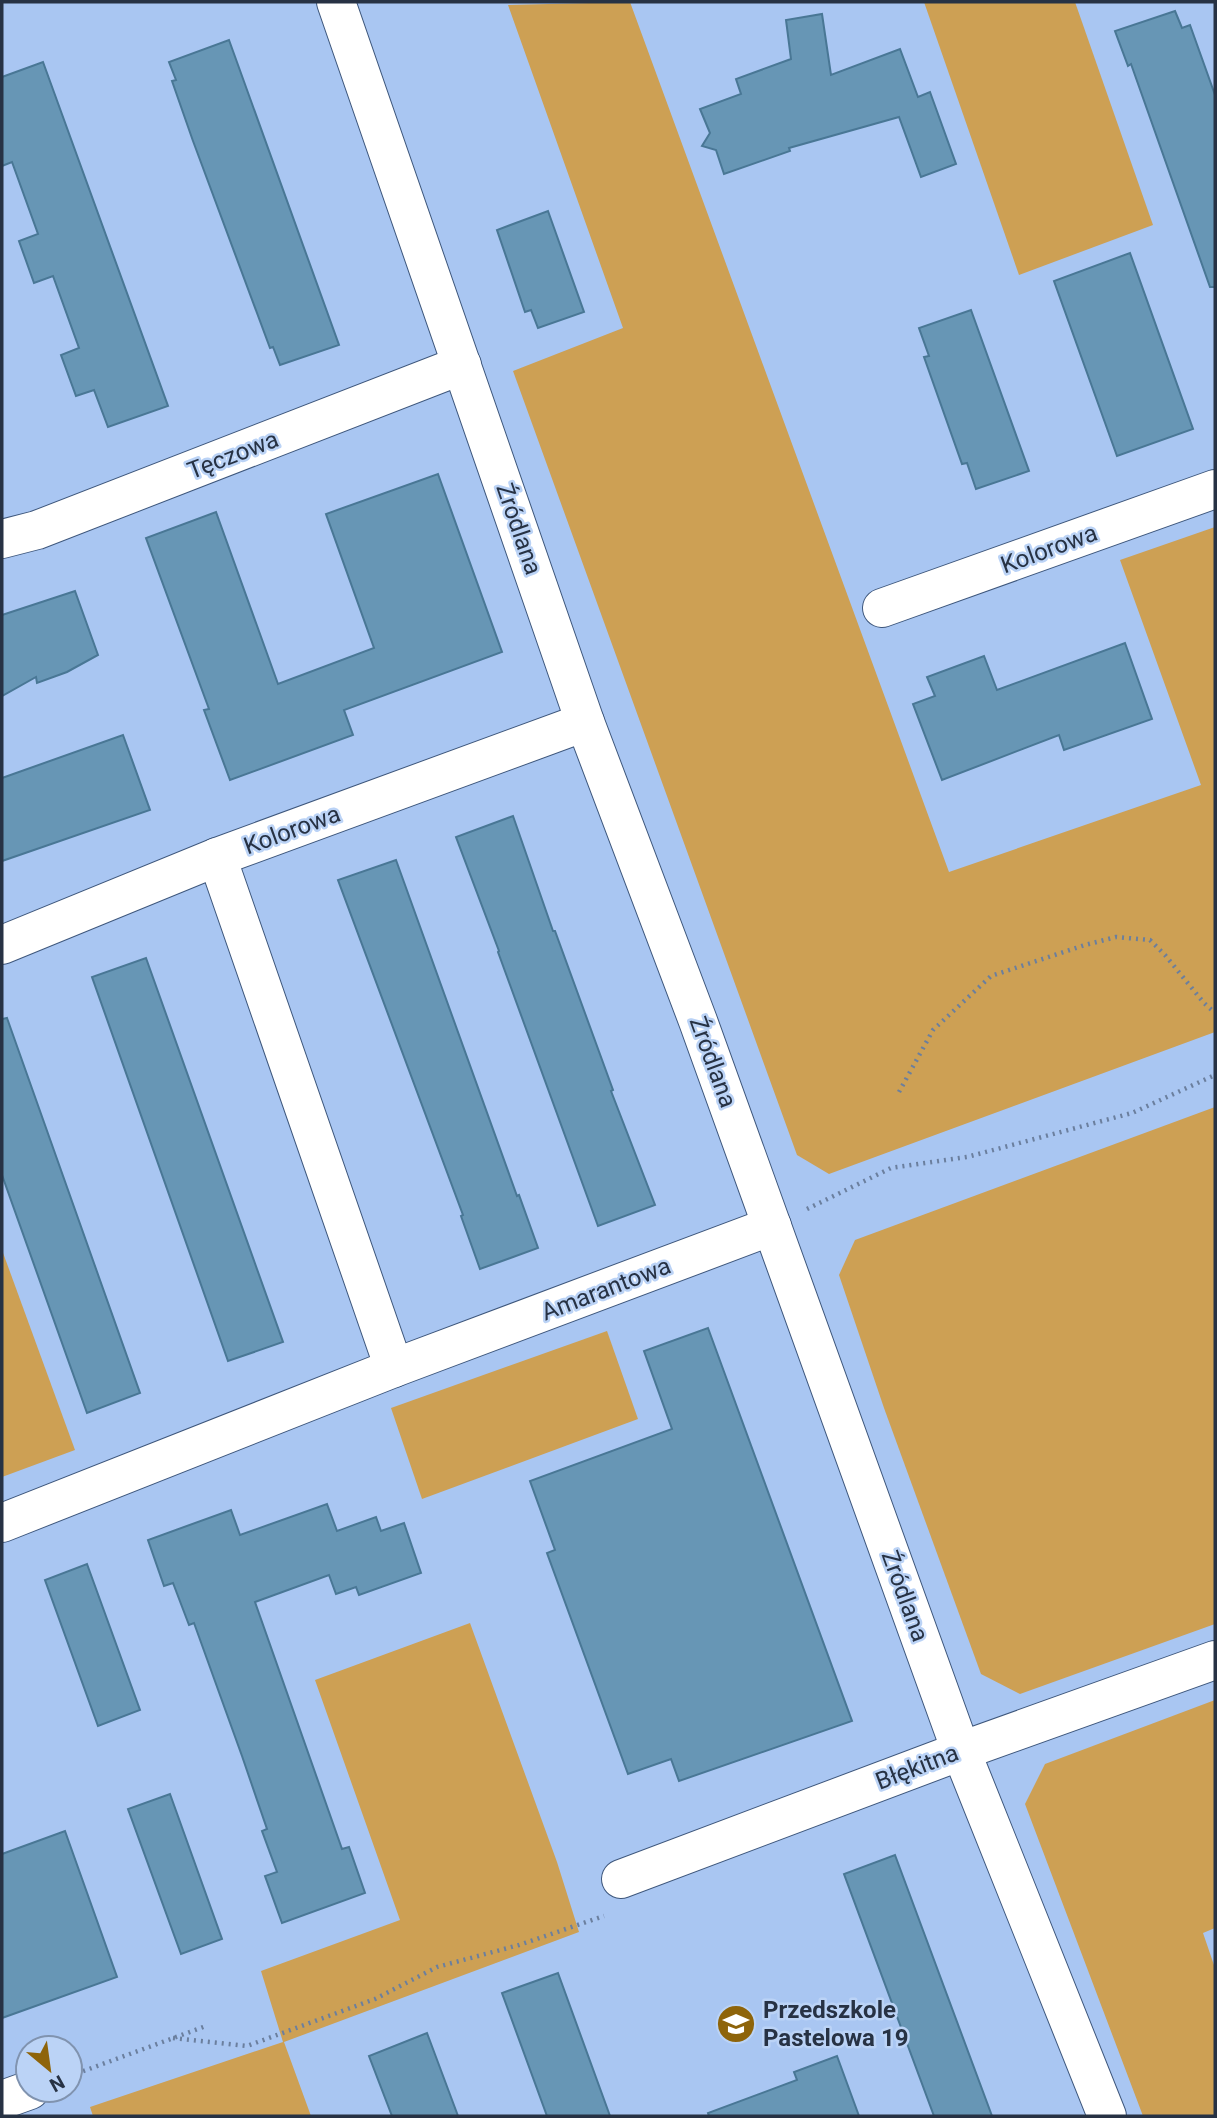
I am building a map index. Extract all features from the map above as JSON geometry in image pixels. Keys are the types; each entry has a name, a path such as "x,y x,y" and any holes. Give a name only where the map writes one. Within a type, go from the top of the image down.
{"street":[{"name":"Źródlana","path":"336,2 585,722 772,1226 961,1751 1107,2116"},
{"name":"Tęczowa","path":"2,539 51,525 462,365"},
{"name":"Kolorowa","path":"882,608 1215,489"},
{"name":"Kolorowa","path":"2,945 217,857 585,722"},
{"path":"217,857 394,1368"},
{"name":"Amarantowa","path":"2,1523 394,1368 772,1226"},
{"name":"Błękitna","path":"621,1879 961,1751 1215,1660"}],"path":[{"path":"899,1092 933,1030 991,976 1116,937 1150,940 1215,1013"},
{"path":"772,1226 891,1168 967,1157 1132,1112 1215,1075"},
{"path":"173,2038 247,2046 374,1999 437,1967 519,1945 611,1913 621,1879"},
{"path":"84,2071 206,2026"}],"shaded area":[{"path":"630,2 949,872 1201,785 1120,560 1215,527 1215,1032 829,1174 797,1155 513,371 623,328 508,5"},
{"path":"924,2 1075,2 1153,225 1019,275"},
{"path":"1215,1107 1215,1624 1020,1694 981,1674 884,1408 839,1275 855,1240"},
{"path":"2,1250 75,1450 2,1477"},
{"path":"607,1331 638,1419 422,1499 391,1408"},
{"path":"470,1623 557,1862 579,1932 284,2042 311,2116 93,2116 90,2107 283,2042 261,1971 400,1920 315,1680"},
{"path":"1215,1700 1215,1928 1203,1933 1215,1968 1215,2116 1143,2116 1025,1804 1045,1764"}],"building":[{"path":"1175,11 1182,28 1190,25 1215,95 1215,287 1210,287 1131,64 1128,66 1115,31"},
{"path":"822,14 831,75 900,49 918,97 930,92 956,164 921,177 899,117 789,148 790,151 724,174 716,150 702,146 710,133 700,109 741,94 736,79 791,59 786,20"},
{"path":"229,40 339,345 280,365 273,347 270,348 193,141 172,81 176,80 169,62"},
{"path":"43,62 168,406 108,427 94,390 76,396 61,355 79,348 53,276 34,283 19,241 38,234 12,162 2,166 2,77"},
{"path":"548,211 584,312 538,328 531,310 525,312 497,230"},
{"path":"1130,253 1193,429 1117,456 1054,281"},
{"path":"971,310 1029,471 976,489 967,463 962,464 924,357 929,356 919,328"},
{"path":"438,474 502,652 344,710 353,735 230,780 204,710 209,709 146,538 216,512 278,684 374,648 326,514"},
{"path":"75,591 98,655 67,672 37,683 36,677 2,696 2,615"},
{"path":"1125,643 1152,719 1064,750 1059,735 942,780 913,704 935,696 927,677 984,656 997,690"},
{"path":"123,735 150,810 2,861 2,778"},
{"path":"513,816 613,1090 611,1091 655,1205 598,1226 456,837"},
{"path":"396,860 538,1248 480,1269 461,1216 463,1215 338,880"},
{"path":"146,958 283,1342 228,1361 92,977"},
{"path":"7,1018 140,1393 87,1413 2,1175 2,1019"},
{"path":"708,1328 852,1721 679,1781 671,1759 628,1774 547,1553 555,1550 530,1481 672,1429 644,1351"},
{"path":"327,1504 337,1531 376,1517 381,1531 404,1523 421,1573 359,1595 356,1587 336,1594 329,1575 255,1602 342,1849 349,1847 365,1893 282,1923 265,1876 277,1872 262,1831 267,1829 242,1756 194,1623 189,1625 173,1583 164,1586 148,1540 231,1510 240,1535"},
{"path":"87,1564 140,1710 98,1726 45,1580"},
{"path":"170,1794 222,1939 181,1954 128,1809"},
{"path":"65,1831 117,1977 2,2018 2,1854"},
{"path":"895,1855 992,2116 934,2116 844,1874"},
{"path":"558,1973 610,2116 547,2116 502,1993"},
{"path":"427,2033 458,2116 392,2116 369,2056"},
{"path":"837,2056 859,2116 709,2116 708,2113 797,2080 794,2072"}],"place":[{"name":"Przedszkole Pastelowa 19","path":"736,2024"}]}
